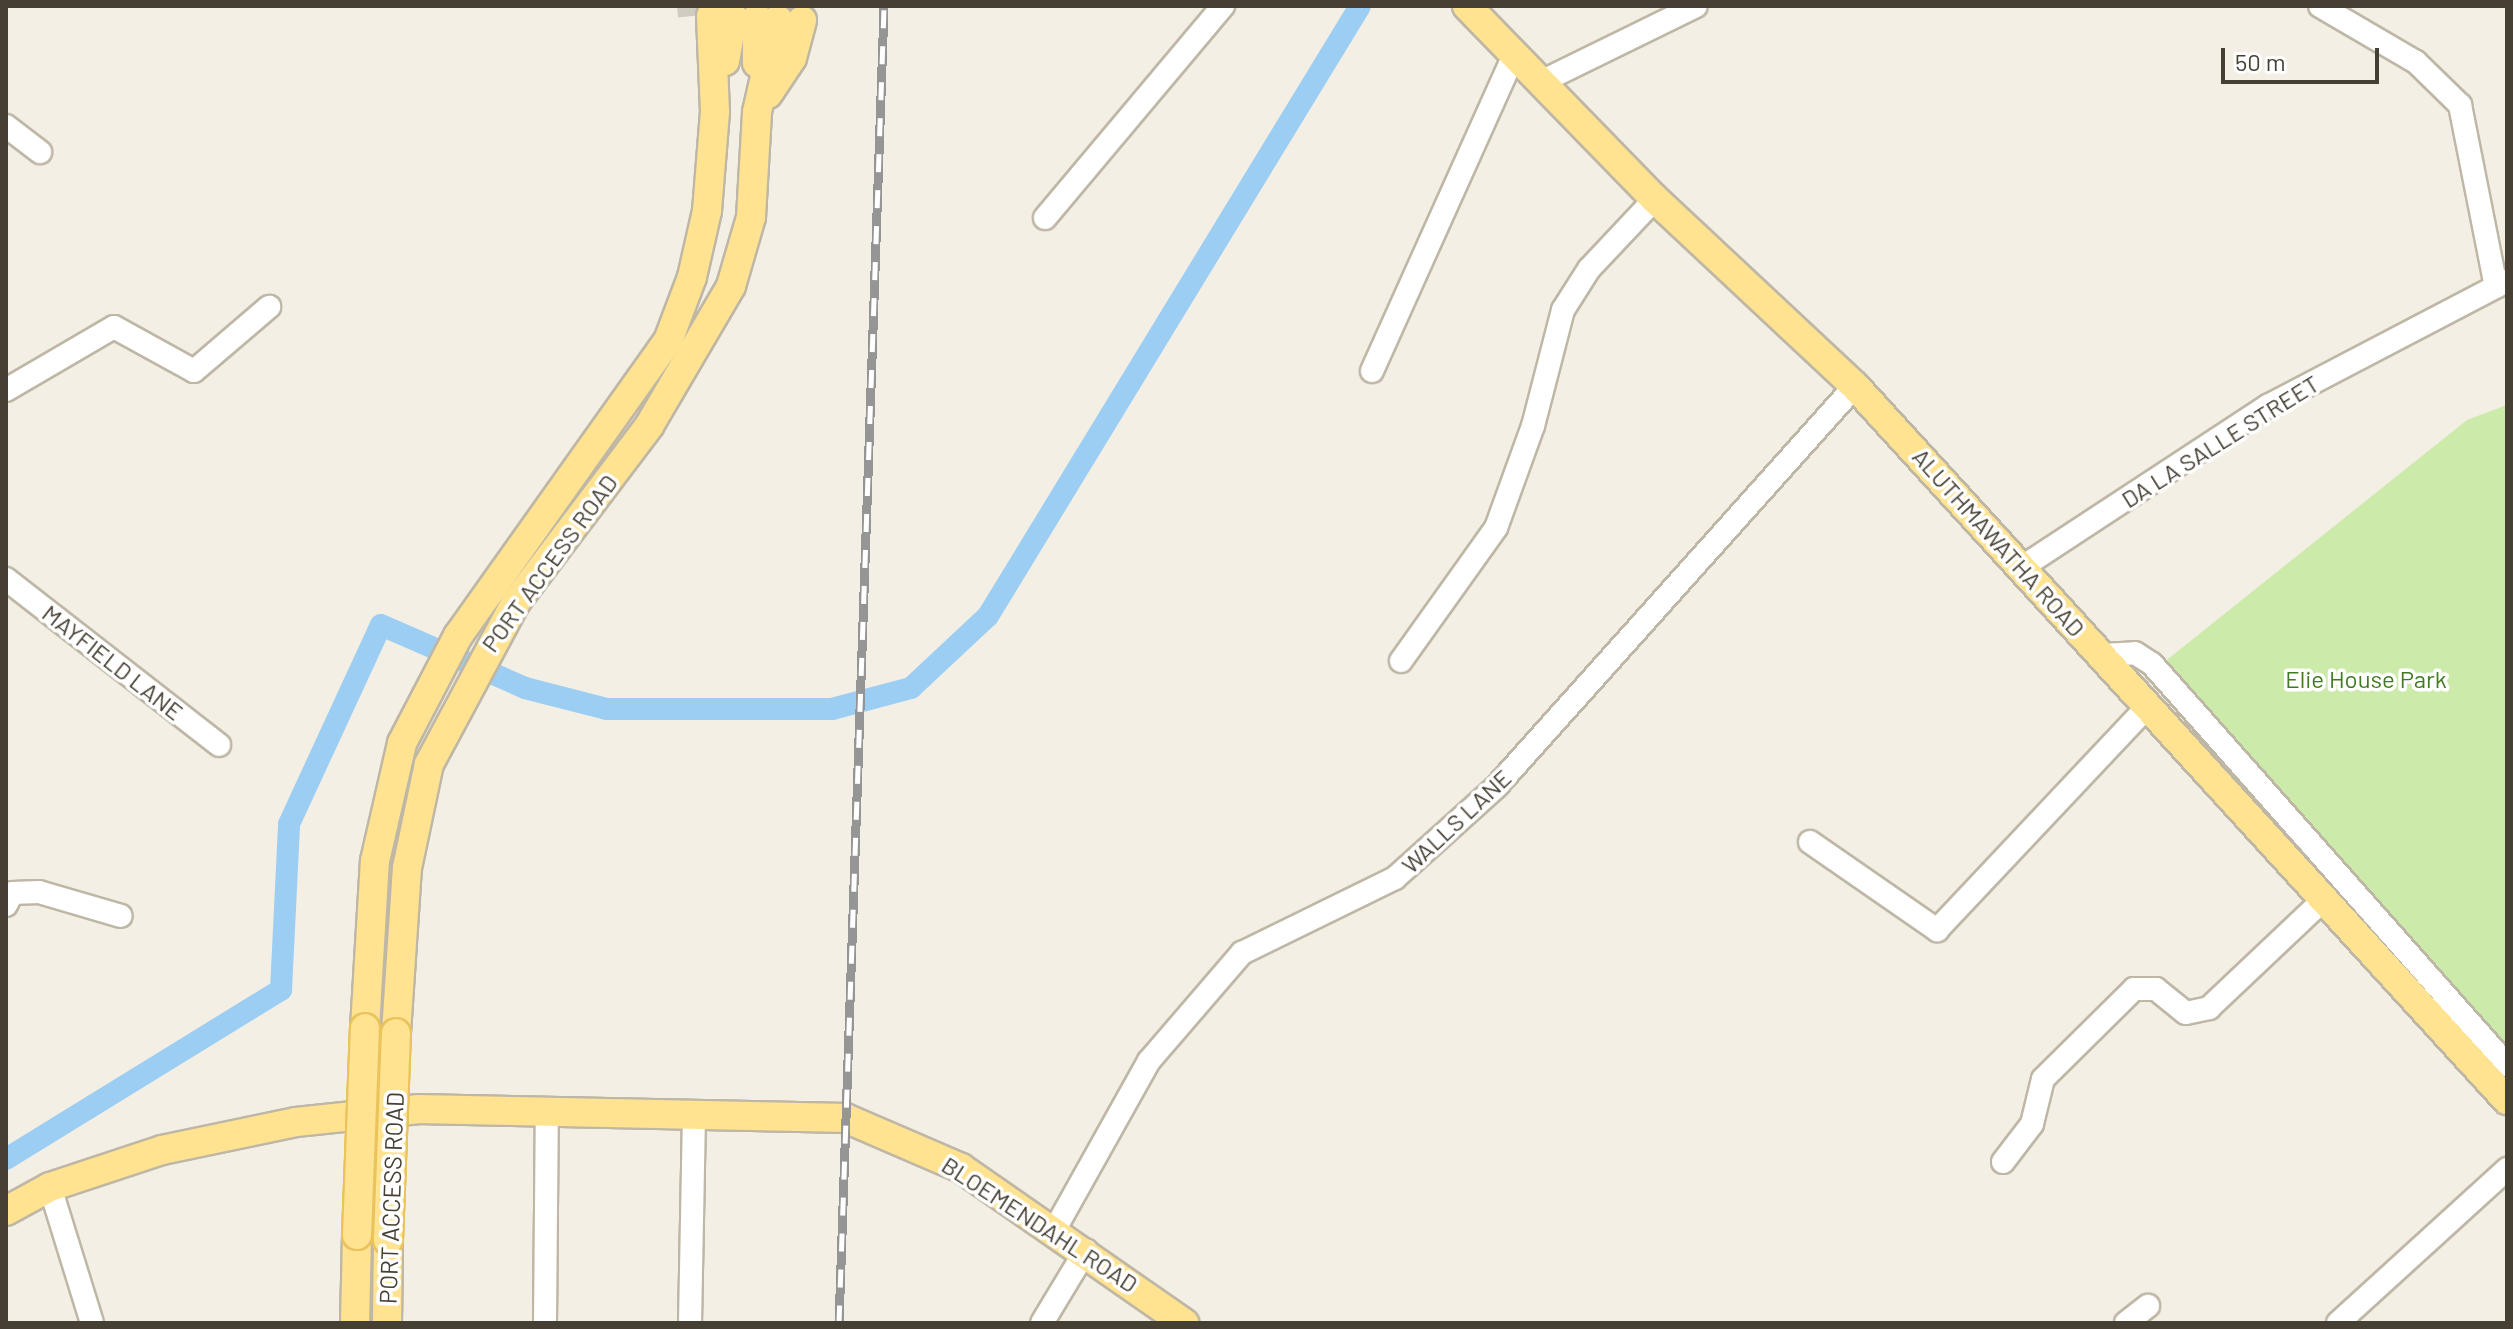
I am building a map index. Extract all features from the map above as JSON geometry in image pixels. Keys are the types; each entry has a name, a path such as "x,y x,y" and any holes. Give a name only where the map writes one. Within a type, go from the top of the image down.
{"main road":[{"name":"ALUTHMAWATHA ROAD","path":"1467,6 1655,199 1855,386 2024,566 2322,901 2507,1100"},
{"path":"715,112 694,64 746,18 792,58 757,112"},
{"name":"PORT ACCESS ROAD","path":"387,1323 396,1033 407,868 445,722 516,602 649,426 731,286 751,217 757,112 746,18"},
{"name":"PORT ACCESS ROAD","path":"355,1323 365,1028 385,799 427,691 489,589 668,341 707,211 715,112 746,18"},
{"path":"6,1211 50,1187 162,1150 296,1122 419,1109 694,1113"},
{"name":"BLOEMENDAHL ROAD","path":"694,1113 845,1118 961,1168 1086,1250 1184,1323"}],"street":[{"path":"1045,218 1223,6"},
{"path":"1543,81 1696,6"},
{"path":"2320,6 2416,62 2460,105 2502,284"},
{"path":"1372,371 1515,53"},
{"path":"6,126 40,152"},
{"path":"1401,661 1496,528 1533,426 1563,310 1589,269 1655,199"},
{"name":"DA LA SALLE STREET","path":"2024,566 2268,406 2502,284"},
{"path":"6,390 114,327 194,371 269,307"},
{"name":"WALLS LANE","path":"1055,1229 1149,1061 1242,953 1395,878 1496,787 1855,386"},
{"name":"MAYFIELD LANE","path":"6,579 219,745"},
{"path":"2102,655 2135,653 2152,664 2507,1065"},
{"path":"1810,842 1937,930 2147,707"},
{"path":"6,905 12,893 39,892 121,916"},
{"path":"2003,1162 2032,1124 2043,1079 2134,989 2156,989 2186,1013 2209,1008 2322,901"},
{"path":"545,1323 547,1111"},
{"path":"690,1323 694,1113"},
{"path":"2338,1323 2507,1169"},
{"path":"50,1187 92,1323"},
{"path":"1042,1323 1086,1250"},
{"path":"2126,1323 2148,1306"}],"green space":[{"name":"Elie House Park","path":"2507,405 2507,1053 2163,663 2467,420"}],"waterway":[{"path":"6,1159 281,990 289,824 381,625 525,688 607,709 832,709 911,688 988,616 1360,6"}],"tunnel":[{"path":"691,6 692,16"}],"railway":[{"path":"839,1323 884,6"}]}
